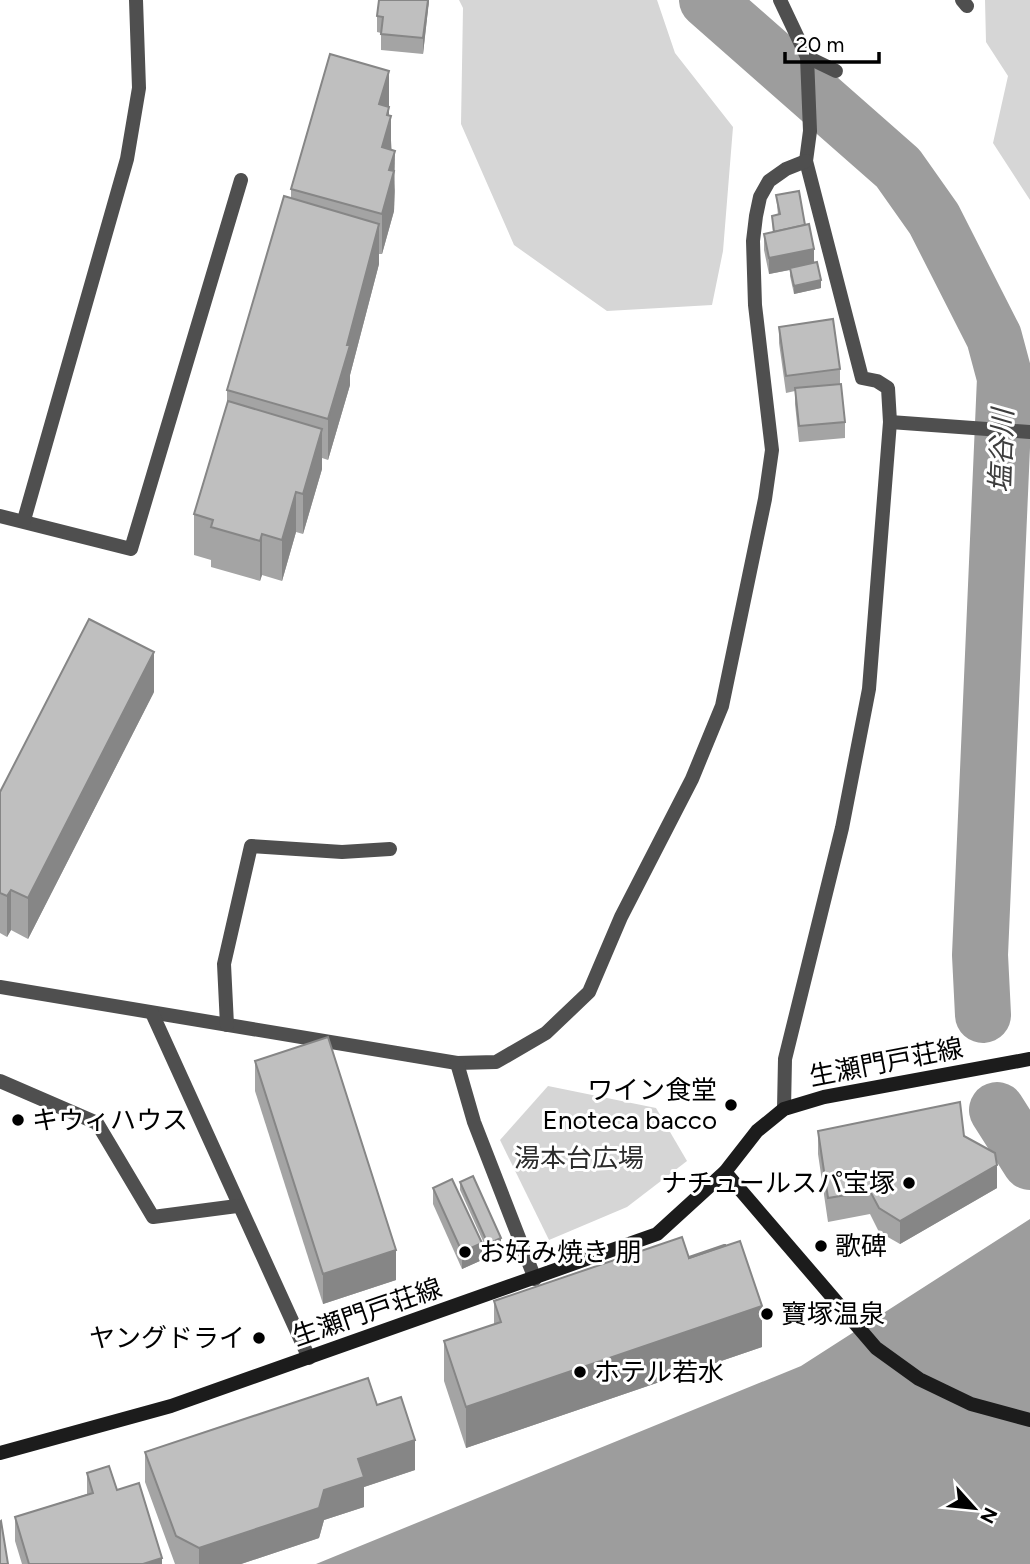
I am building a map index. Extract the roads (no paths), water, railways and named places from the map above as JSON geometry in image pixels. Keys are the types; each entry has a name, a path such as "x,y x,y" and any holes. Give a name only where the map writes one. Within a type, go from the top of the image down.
{"main road":[{"name":"生瀬門戸荘線","path":"0,1454 171,1406 657,1234 725,1172 757,1131 783,1109 824,1097 1030,1059"},
{"path":"725,1172 876,1348 919,1380 971,1404 1030,1420"}],"street":[{"path":"24,520 127,159 139,88 136,0"},
{"path":"779,0 807,57 810,131 806,161 862,378 877,381 888,388 890,422 869,689 842,828 785,1059 783,1109"},
{"path":"807,57 836,71"},
{"path":"0,987 457,1063 496,1062 546,1033 589,992 621,917 692,779 722,706 765,499 772,450 755,305 753,241 756,216 760,197 769,181 786,169 806,161"},
{"path":"0,516 131,549 241,180"},
{"path":"890,422 1030,432"},
{"path":"227,1025 224,964 251,846 342,852 390,849"},
{"path":"152,1013 237,1206 309,1358"},
{"path":"457,1063 474,1122 535,1279"},
{"path":"0,1081 97,1123 153,1217 237,1206"}],"waterway":[{"name":"塩谷川","path":"707,0 898,168 934,219 994,337 1005,378 980,955 983,1015"},
{"name":"塩谷川","path":"997,1110 1030,1162"}],"place":[{"name":"ワイン食堂 Enoteca bacco","path":"731,1105"},
{"name":"キウィハウス","path":"18,1120"},
{"name":"ナチュールスパ宝塚","path":"909,1183"},
{"name":"歌碑","path":"821,1246"},
{"name":"お好み焼き 朋","path":"465,1252"},
{"name":"寶塚温泉","path":"767,1314"},
{"name":"ヤングドライ","path":"259,1338"},
{"name":"ホテル若水","path":"580,1372"}],"park label":[{"name":"湯本台広場","path":"579,1158"}]}
